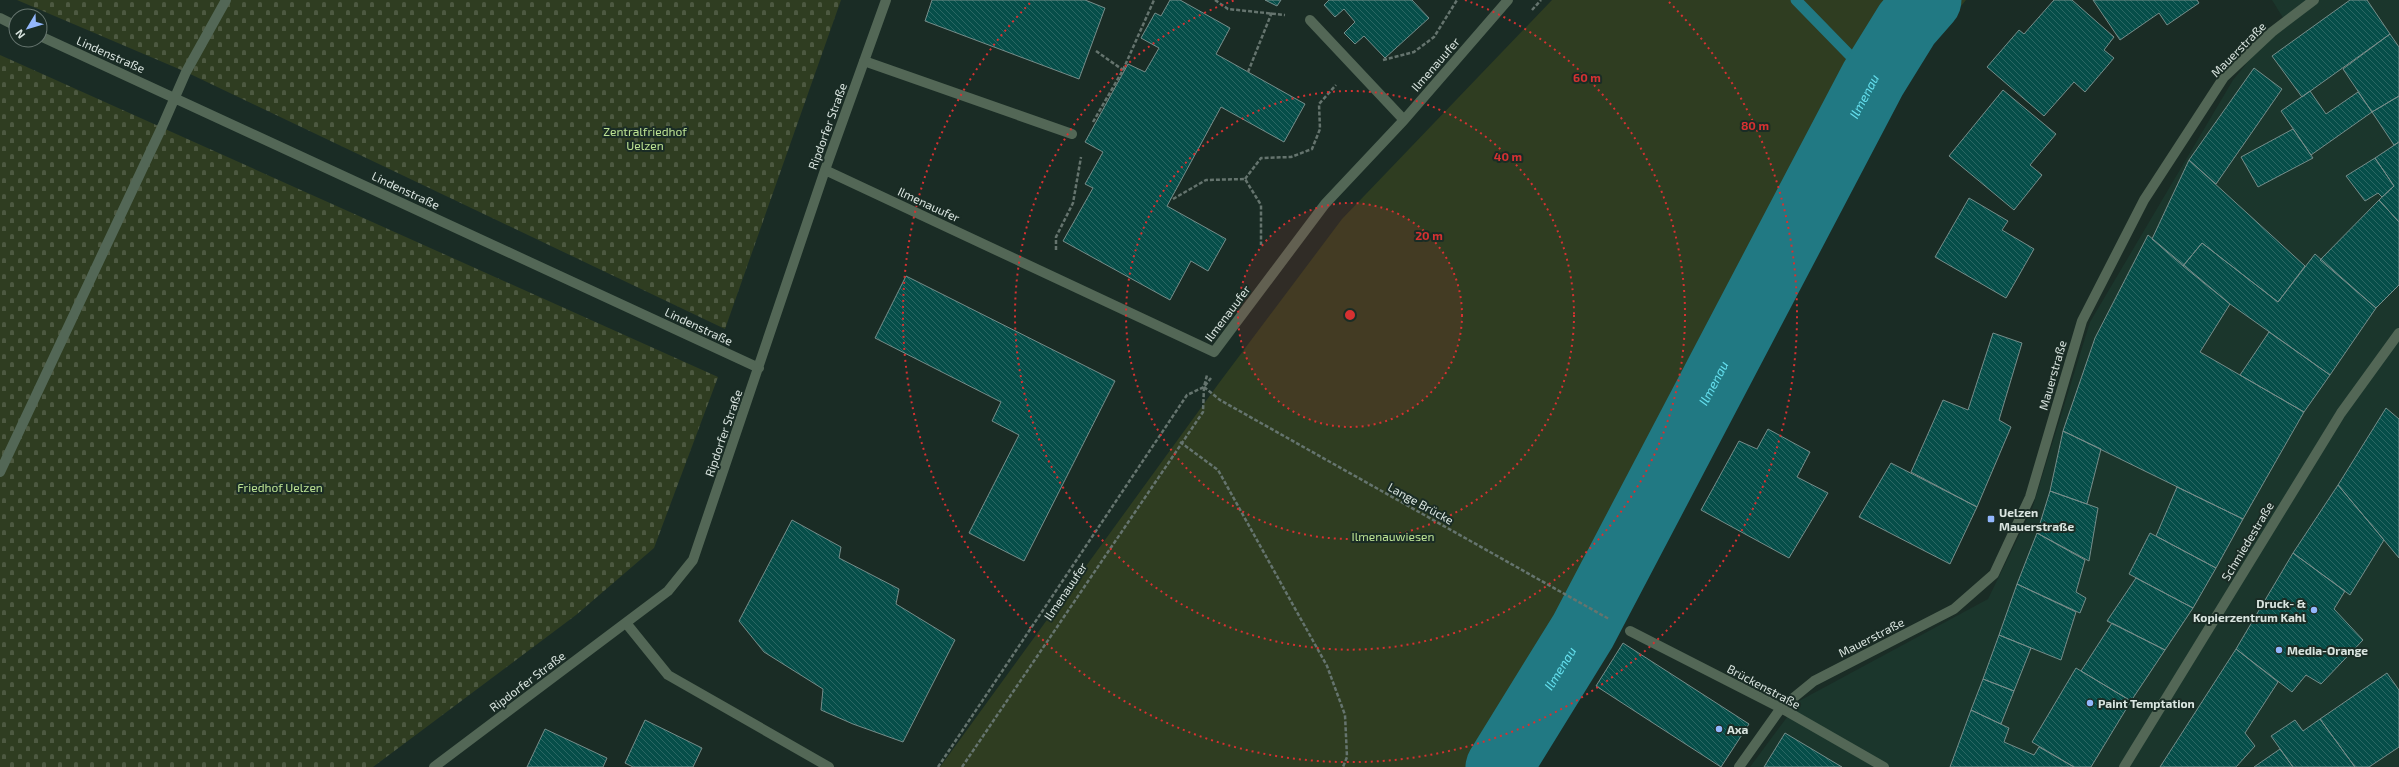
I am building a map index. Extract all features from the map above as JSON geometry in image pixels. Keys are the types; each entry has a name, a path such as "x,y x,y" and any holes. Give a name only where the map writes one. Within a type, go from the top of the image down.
{"street":[{"path":"0,472 175,97 226,0"},
{"name":"Ripdorfer Straße","path":"434,767 668,591 693,560 825,170 886,0"},
{"name":"Ilmenauufer","path":"825,170 1214,352 1325,204 1404,120 1508,0"},
{"name":"Mauerstraße","path":"1739,767 1781,708 1814,680 1954,609 1994,574 2030,497 2082,321 2144,200 2224,77 2272,32 2314,0"},
{"path":"1310,20 1355,66 1404,120"},
{"name":"Lindenstraße","path":"48,40 759,368"},
{"path":"864,61 1072,134"},
{"name":"Schmiedestraße","path":"2124,767 2341,413 2399,333"},
{"path":"626,623 668,675 829,767"},
{"name":"Brückenstraße","path":"1630,631 1781,708 1884,767"}],"path":[{"path":"1056,278 1056,237 1073,203 1084,138 1123,70 1154,0"},
{"path":"1215,0 1228,9 1272,12 1310,20"},
{"path":"1245,180 1261,158 1291,157 1312,149 1320,129 1318,104 1355,66 1414,52 1434,36 1456,0"},
{"path":"1248,72 1272,12"},
{"path":"1096,51 1123,70"},
{"path":"1072,134 1084,138"},
{"path":"1172,199 1206,180 1245,180"},
{"path":"1245,180 1260,206 1262,243 1258,249"},
{"path":"938,767 1187,395 1204,386"},
{"name":"Lange Brücke","path":"1204,386 1220,400 1630,631"},
{"name":"Ilmenauufer","path":"962,767 1180,442 1203,412 1204,386"},
{"path":"1180,442 1218,470 1328,666 1345,715 1347,757 1343,767"}],"shaded area":[{"path":"2272,0 2399,0 2399,767 1750,767 1799,701 1988,599 2032,509 2090,322 2233,80 2272,32 2285,21"}],"green space":[{"name":"Zentralfriedhof Uelzen","path":"17,0 841,0 725,329 186,72 48,13 48,8 36,8"},
{"name":"Ilmenauwiesen","path":"1552,0 1966,0 1907,71 1621,610 1515,767 940,767 1219,383 1342,219"},
{"name":"Friedhof Uelzen","path":"0,55 718,377 654,548 576,615 373,767 0,767"}],"building":[{"path":"932,0 1085,0 1105,8 1079,79 925,21"},
{"path":"1170,0 1180,0 1230,28 1216,54 1305,104 1284,142 1221,107 1167,206 1226,239 1208,271 1191,261 1170,300 1063,241 1093,188 1085,184 1103,152 1085,142 1128,64 1145,72 1159,48 1141,38 1155,13 1161,16"},
{"path":"1265,0 1281,0 1277,6"},
{"path":"1329,0 1412,0 1429,18 1385,58 1364,36 1355,44 1344,33 1355,22 1344,9 1335,17 1324,5"},
{"path":"2054,0 2072,0 2114,37 2104,50 2114,58 2085,92 2074,82 2044,116 1987,67 2019,30 2024,34"},
{"path":"2093,0 2197,0 2199,3 2167,25 2159,13 2120,40"},
{"path":"2350,0 2367,0 2390,34 2302,97 2272,56"},
{"path":"2390,34 2399,47 2399,96 2372,112 2343,69"},
{"path":"2254,68 2282,89 2216,184 2189,160"},
{"path":"2003,90 2056,134 2030,165 2042,175 2014,210 1949,156"},
{"path":"2310,91 2326,114 2358,92 2372,112 2311,155 2281,111"},
{"path":"2399,96 2399,142 2394,145 2372,112"},
{"path":"2293,129 2313,158 2258,187 2241,157"},
{"path":"2399,142 2399,222 2379,200 2394,186 2375,158"},
{"path":"2375,158 2394,186 2382,197 2378,193 2365,201 2346,176"},
{"path":"2189,160 2305,266 2278,302 2202,243 2183,266 2152,239"},
{"path":"1969,198 2008,221 2002,230 2034,249 2006,298 1935,257"},
{"path":"2379,200 2399,222 2399,285 2376,308 2320,260"},
{"path":"2148,235 2230,304 2200,352 2304,412 2243,519 2063,431 2095,338"},
{"path":"2202,243 2278,302 2315,254 2376,308 2330,375 2230,304 2183,266"},
{"path":"906,276 1115,381 1024,561 969,533 1019,435 992,421 1001,402 875,338"},
{"path":"2269,332 2330,375 2304,412 2240,375"},
{"path":"1993,333 2022,343 1999,420 2011,427 1977,507 1911,472 1943,400 1968,410"},
{"path":"2386,408 2399,419 2399,558 2338,485"},
{"path":"1768,429 1810,452 1797,477 1828,493 1789,558 1701,510 1739,441 1757,449"},
{"path":"2063,431 2101,449 2087,504 2050,491"},
{"path":"1891,463 1977,507 1950,564 1859,517"},
{"path":"2338,485 2384,540 2350,595 2293,553"},
{"path":"2177,487 2243,519 2216,568 2156,536"},
{"path":"2050,491 2098,508 2089,561 2037,533"},
{"path":"792,520 841,547 839,558 899,589 896,604 955,640 903,742 853,724 821,710 823,689 764,652 739,621"},
{"path":"2037,533 2085,560 2076,592 2086,598 2080,613 2017,584"},
{"path":"2150,533 2216,568 2193,608 2129,574"},
{"path":"2293,553 2345,591 2334,609 2363,640 2321,684 2306,675 2292,692 2236,649"},
{"path":"2136,578 2193,608 2165,650 2107,621"},
{"path":"2017,584 2076,612 2061,660 1999,635"},
{"path":"2112,623 2165,650 2131,701 2081,671"},
{"path":"1999,635 2031,648 2014,691 1983,679"},
{"path":"1623,643 1749,724 1721,767 1596,686"},
{"path":"2236,649 2278,682 2245,733 2255,746 2236,767 2160,767"},
{"path":"2076,668 2131,701 2091,767 2074,767 2032,742"},
{"path":"2387,673 2399,690 2399,747 2369,767 2355,767 2320,719"},
{"path":"1983,679 2014,691 2001,724 1971,710"},
{"path":"1971,710 2009,728 2004,742 2034,755 2039,747 2074,767 1950,767"},
{"path":"2320,719 2355,767 2293,767 2271,736 2295,720 2303,731"},
{"path":"645,720 702,748 693,767 633,767 625,763"},
{"path":"545,729 607,758 603,767 527,767"},
{"path":"1785,733 1842,767 1764,767"},
{"path":"2280,749 2293,767 2254,767"}],"waterway":[{"path":"1796,0 1873,79"},
{"name":"Ilmenau","path":"1499,767 1583,631 1873,79 1907,24 1928,0"}],"place":[{"name":"Uelzen Mauerstraße","path":"1991,519"},
{"name":"Druck- & Kopierzentrum Kahl","path":"2314,610"},
{"name":"Media-Orange","path":"2279,650"},
{"name":"Paint Temptation","path":"2090,703"},
{"name":"Axa","path":"1719,729"}]}
